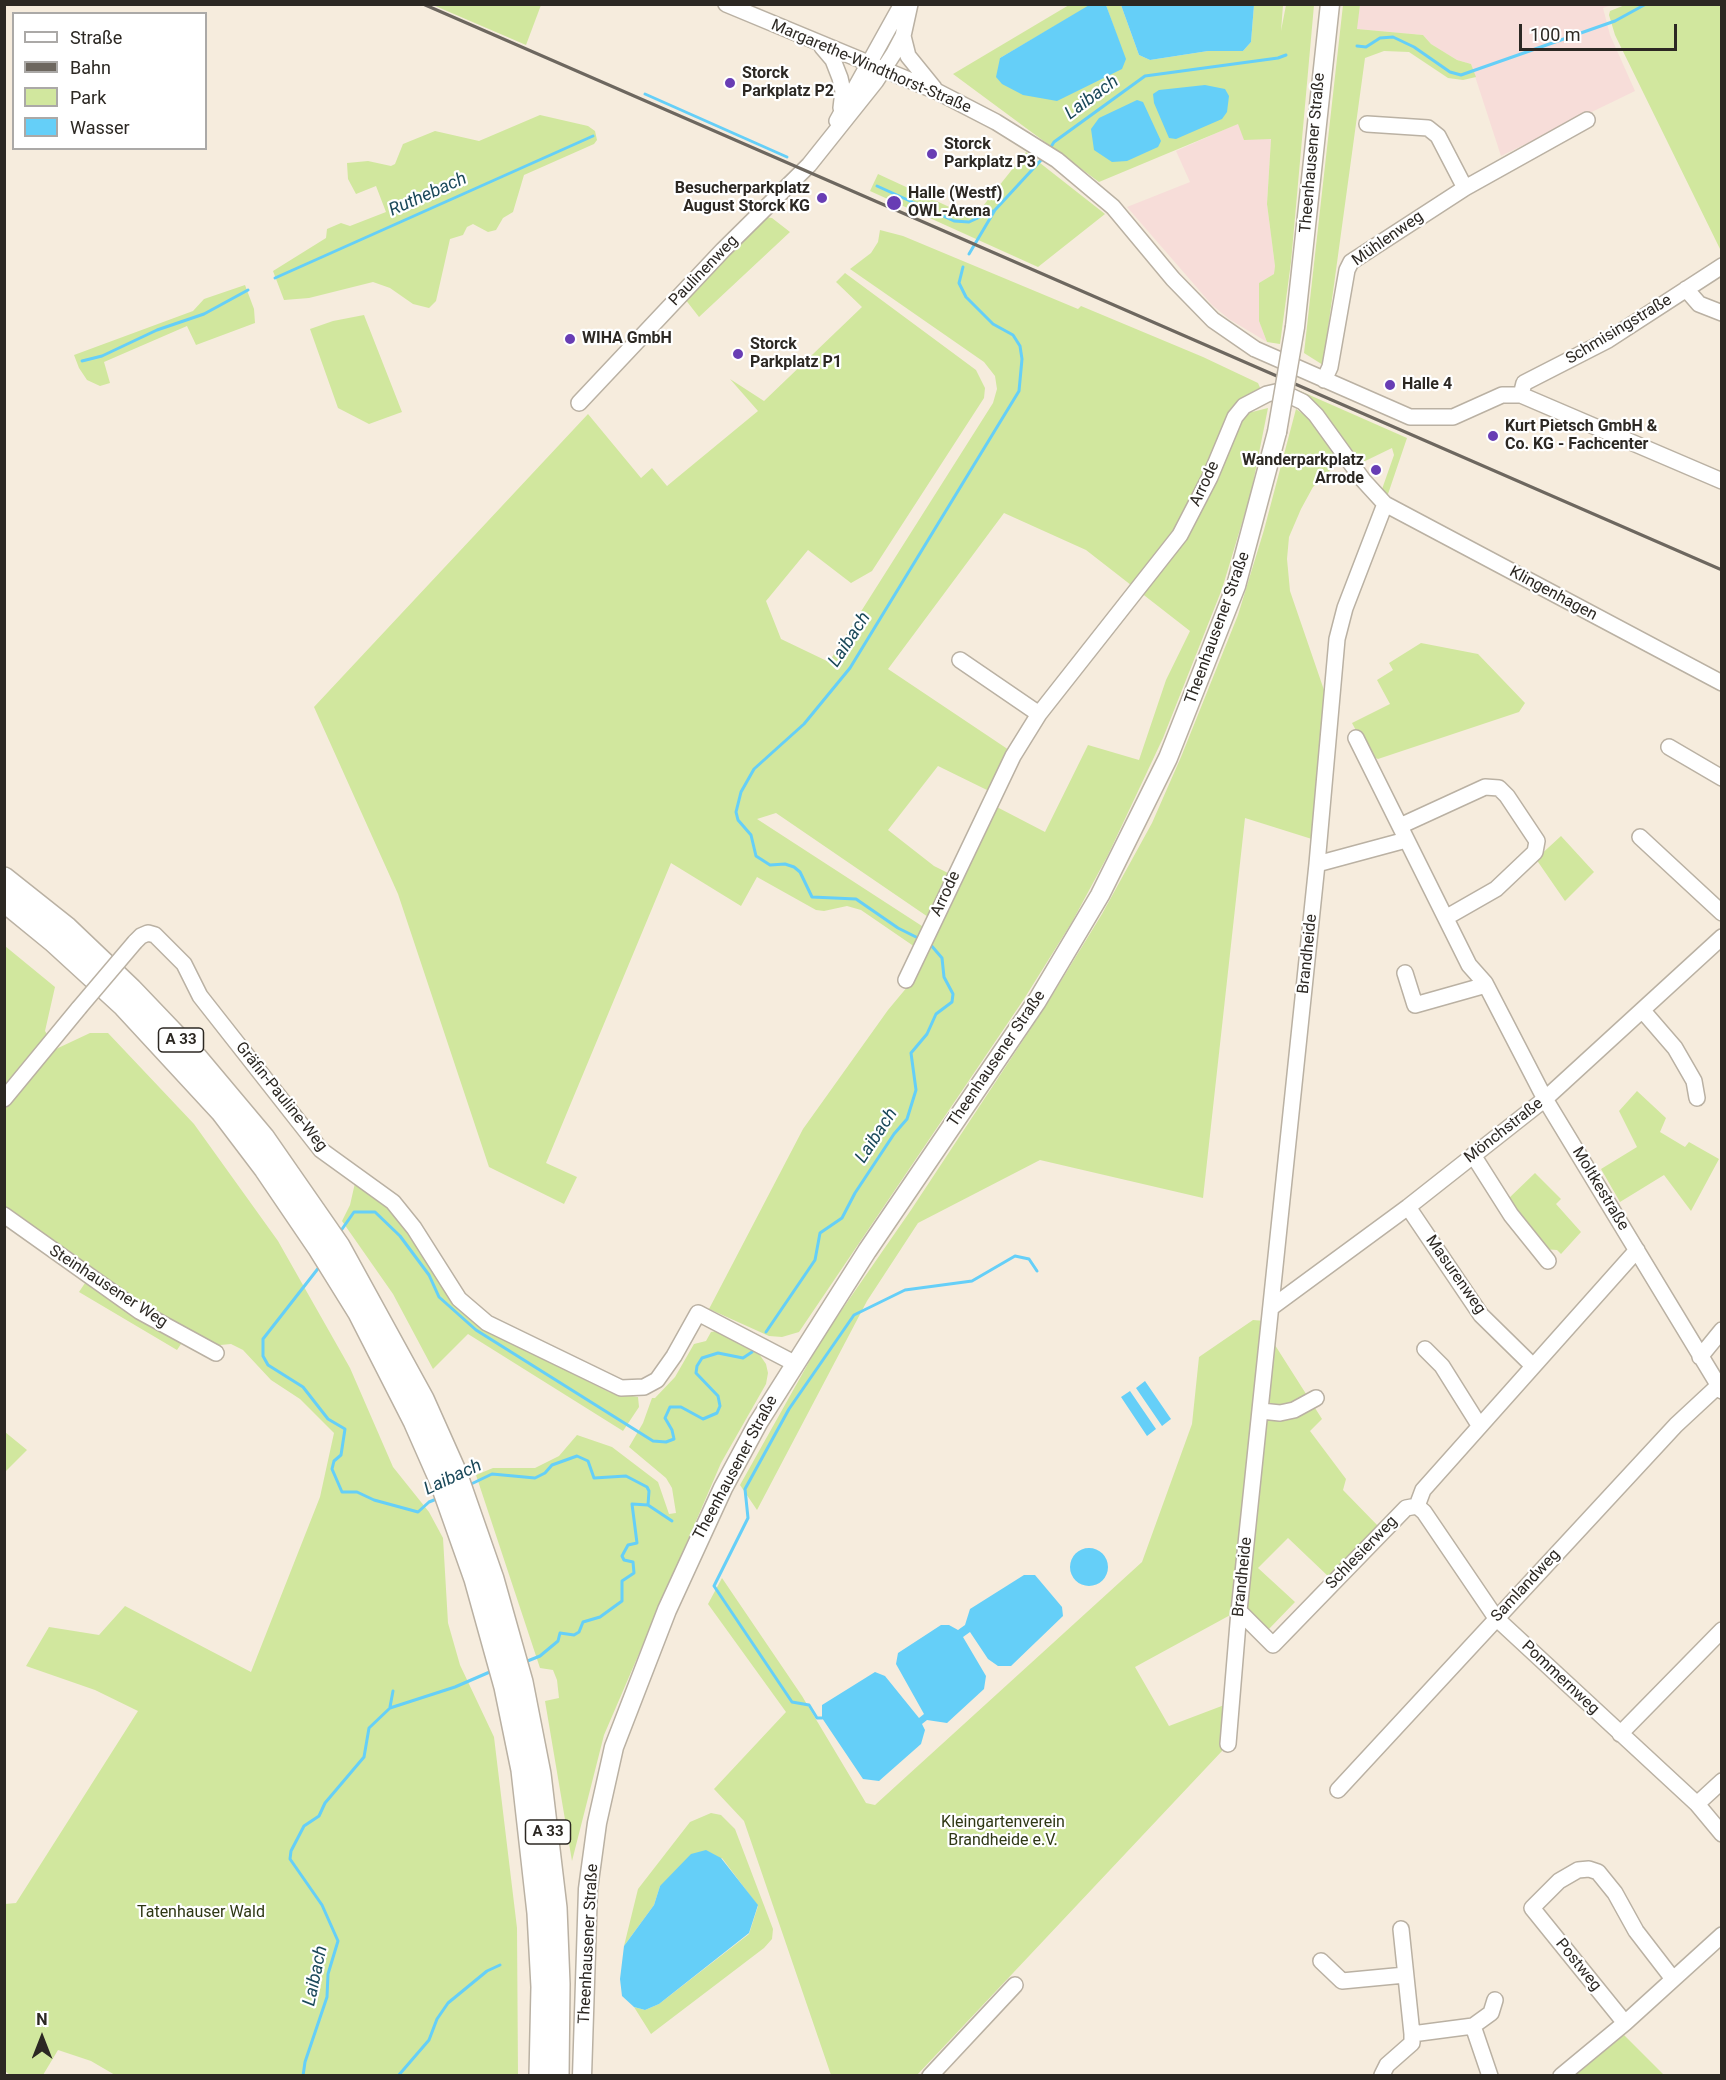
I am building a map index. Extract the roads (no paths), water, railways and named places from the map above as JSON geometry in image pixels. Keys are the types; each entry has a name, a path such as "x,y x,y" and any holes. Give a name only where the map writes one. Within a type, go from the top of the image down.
{"highway":[{"name":"A 33","path":"4,878 66,928 196,1056 264,1138 328,1246 359,1313 448,1477 504,1648 540,1774 556,1908 560,1984 558,2076"},
{"name":"A 33","path":"4,901 53,941 124,1006 184,1069 328,1246"},
{"name":"A 33","path":"513,1684 532,1842 542,1988 540,2076"}],"main road":[{"name":"Theenhausener Straße","path":"582,2076 588,1889 597,1823 614,1747 639,1678 692,1552 758,1423 794,1364 1037,1001 1100,894 1168,758 1236,586 1277,432 1295,327 1330,4"}],"street":[{"name":"Margarethe-Windthorst-Straße","path":"726,4 821,46 938,92 1038,148 1113,207 1173,279 1213,320 1255,349 1410,417 1453,417 1502,395 1521,395"},
{"name":"Paulinenweg","path":"829,138 840,113 902,4"},
{"name":"Paulinenweg","path":"579,403 723,250 804,171 883,71 903,36 910,4"},
{"path":"903,36 908,56 938,92"},
{"name":"Paulinenweg","path":"821,46 833,60 841,84 840,113"},
{"name":"Mühlenweg","path":"1324,380 1330,367 1348,266 1465,188 1587,120"},
{"path":"1367,124 1428,128 1438,136 1465,188"},
{"name":"Schmisingstraße","path":"1521,395 1524,383 1608,340 1722,266"},
{"path":"1686,289 1700,304 1722,314"},
{"name":"Arrode","path":"906,980 1013,756 1039,714 1180,535 1210,477 1235,417 1255,398 1280,391 1303,402 1316,415 1363,480 1385,504"},
{"path":"1521,395 1722,481"},
{"name":"Klingenhagen","path":"1385,504 1722,683"},
{"name":"Brandheide","path":"1228,1744 1239,1611 1317,864 1336,639 1345,608 1385,504"},
{"path":"960,660 1039,714"},
{"name":"Moltkestraße","path":"1356,738 1469,965 1486,985 1545,1099 1720,1388"},
{"path":"1669,747 1722,778"},
{"path":"1317,864 1403,833 1485,787 1499,788 1507,796 1537,842 1536,852 1496,889 1447,917"},
{"path":"1640,837 1722,913"},
{"name":"Gräfin-Pauline-Weg","path":"4,1099 135,942 148,933 155,935 184,964 200,996 321,1150 393,1202 414,1228 459,1299 487,1323 621,1388 644,1387 657,1380 674,1356 698,1313 794,1364"},
{"name":"Mönchstraße","path":"1272,1307 1408,1207 1545,1099 1722,938"},
{"path":"1405,972 1415,1005 1486,985"},
{"path":"1642,1011 1675,1048 1694,1081 1697,1098"},
{"path":"1473,1155 1511,1215 1548,1261"},
{"name":"Masurenweg","path":"1408,1207 1481,1315 1532,1365"},
{"name":"Steinhausener Weg","path":"4,1215 139,1311 216,1353"},
{"name":"Schlesierweg","path":"1239,1611 1272,1645 1406,1508 1417,1506 1423,1490 1532,1365 1637,1250"},
{"path":"1700,1357 1722,1330"},
{"path":"1425,1349 1442,1366 1479,1425"},
{"name":"Samlandweg","path":"1338,1790 1676,1425 1720,1388"},
{"path":"1261,1411 1280,1413 1294,1410 1316,1398"},
{"name":"Pommernweg","path":"1417,1506 1424,1512 1496,1618 1697,1804 1722,1834"},
{"path":"1620,1734 1722,1630"},
{"path":"1697,1804 1722,1781"},
{"name":"Postweg","path":"1625,2023 1532,1908 1569,1874 1589,1869 1598,1872 1615,1893 1636,1931 1673,1979"},
{"path":"1382,2075 1387,2065 1412,2043 1401,1929"},
{"path":"1561,2076 1625,2023 1722,1935"},
{"path":"1321,1961 1342,1982 1405,1975"},
{"path":"930,2076 1015,1985"},
{"path":"1412,2034 1473,2026 1491,2013 1495,2000"},
{"path":"1473,2026 1490,2076"}],"water":[{"path":"1091,4 1106,5 1126,59 1122,69 1057,101 1023,95 1002,84 996,77 1000,58"},
{"path":"1121,5 1254,5 1251,42 1243,51 1208,51 1150,60 1139,55"},
{"path":"1205,85 1225,89 1229,96 1227,112 1222,119 1176,139 1169,138 1154,103 1153,94 1159,90"},
{"path":"1137,100 1143,102 1161,141 1158,147 1127,161 1112,162 1094,150 1091,129 1099,118"},
{"path":"1145,1381 1171,1419 1162,1426 1136,1388"},
{"path":"1130,1391 1156,1429 1147,1436 1121,1397"},
{"path":"1089,1548 1103,1553 1108,1567 1103,1581 1089,1586 1075,1581 1070,1567 1075,1553"},
{"path":"1024,1575 1035,1575 1062,1607 1063,1616 1011,1666 998,1666 988,1659 970,1632 963,1637 986,1676 984,1689 947,1723 927,1720 922,1724 925,1730 921,1744 879,1781 863,1779 822,1718 822,1705 875,1672 885,1676 919,1718 924,1714 896,1664 898,1653 941,1625 949,1625 958,1630 965,1625 970,1609"},
{"path":"706,1850 721,1858 758,1905 749,1933 659,2004 645,2010 634,2007 622,1996 620,1979 624,1946 654,1905 660,1886 691,1854"}],"waterway":[{"name":"Laibach","path":"1357,46 1366,47 1380,38 1393,37 1414,47 1450,72 1461,75 1615,21 1646,4"},
{"name":"Laibach","path":"1049,150 1054,142 1145,76 1286,55"},
{"name":"Ruthebach","path":"645,94 787,157"},
{"name":"Ruthebach","path":"275,278 593,136"},
{"name":"Laibach","path":"969,254 995,210 1043,158"},
{"name":"Ruthebach","path":"877,186 954,221 969,222 993,211"},
{"name":"Laibach","path":"918,938 898,928 856,899 812,897 800,872 794,867 785,864 770,865 756,856 751,835 738,820 736,812 741,792 754,769 804,724 850,668 1019,391 1022,359 1020,346 1013,335 993,324 966,297 959,283 963,267"},
{"name":"Ruthebach","path":"82,361 102,356 157,330 204,314 248,290"},
{"name":"Laibach","path":"766,1332 815,1260 820,1233 842,1218 855,1193 894,1134 907,1119 916,1090 911,1053 927,1034 936,1014 952,1002 953,994 944,977 942,958 930,944"},
{"name":"Laibach","path":"340,1232 354,1212 375,1212 400,1236 429,1275 439,1297 476,1330 653,1441 666,1442 674,1439 665,1418 670,1407 681,1407 703,1419 717,1413 720,1406 718,1396 696,1373 702,1358 718,1353 743,1358 752,1352"},
{"path":"822,1718 817,1718 809,1705 792,1702 714,1586 748,1518 745,1489 789,1409 854,1315 905,1290 972,1281 1015,1256 1029,1259 1037,1271"},
{"name":"Laibach","path":"320,1266 263,1339 263,1356 268,1365 303,1387 328,1419 345,1429 341,1455 334,1461 332,1469 342,1492 357,1492 374,1500 418,1512 429,1502 439,1498"},
{"name":"Laibach","path":"467,1486 492,1474 535,1478 545,1473 552,1465 577,1456 588,1461 594,1478 626,1476 647,1487 649,1491 648,1505 632,1504 637,1543 628,1545 622,1556 624,1560 633,1562 634,1573 622,1581 622,1601 600,1617 583,1622 579,1632 574,1635 560,1633 558,1641 540,1656 525,1662"},
{"path":"648,1505 672,1521"},
{"name":"Laibach","path":"303,2076 305,2062 327,1997 328,1974 338,1941 322,1905 290,1859 291,1851 304,1826 319,1816 325,1803 364,1757 369,1728 390,1708 455,1687 492,1671"},
{"path":"390,1707 393,1691"},
{"path":"398,2076 429,2040 437,2019 448,2003 487,1971 500,1965"}],"railway":[{"path":"423,4 1722,570"}],"place":[{"name":"Storck Parkplatz P2","path":"730,83"},
{"name":"Storck Parkplatz P3","path":"932,154"},
{"name":"Besucherparkplatz August Storck KG","path":"822,198"},
{"name":"Halle (Westf) OWL-Arena","path":"894,203"},
{"name":"WIHA GmbH","path":"570,339"},
{"name":"Storck Parkplatz P1","path":"738,354"},
{"name":"Halle 4","path":"1390,385"},
{"name":"Kurt Pietsch GmbH & Co. KG - Fachcenter","path":"1493,436"},
{"name":"Wanderparkplatz Arrode","path":"1376,470"}],"park label":[{"name":"Kleingartenverein Brandheide e.V.","path":"1003,1832"},
{"name":"Tatenhauser Wald","path":"201,1913"}]}
